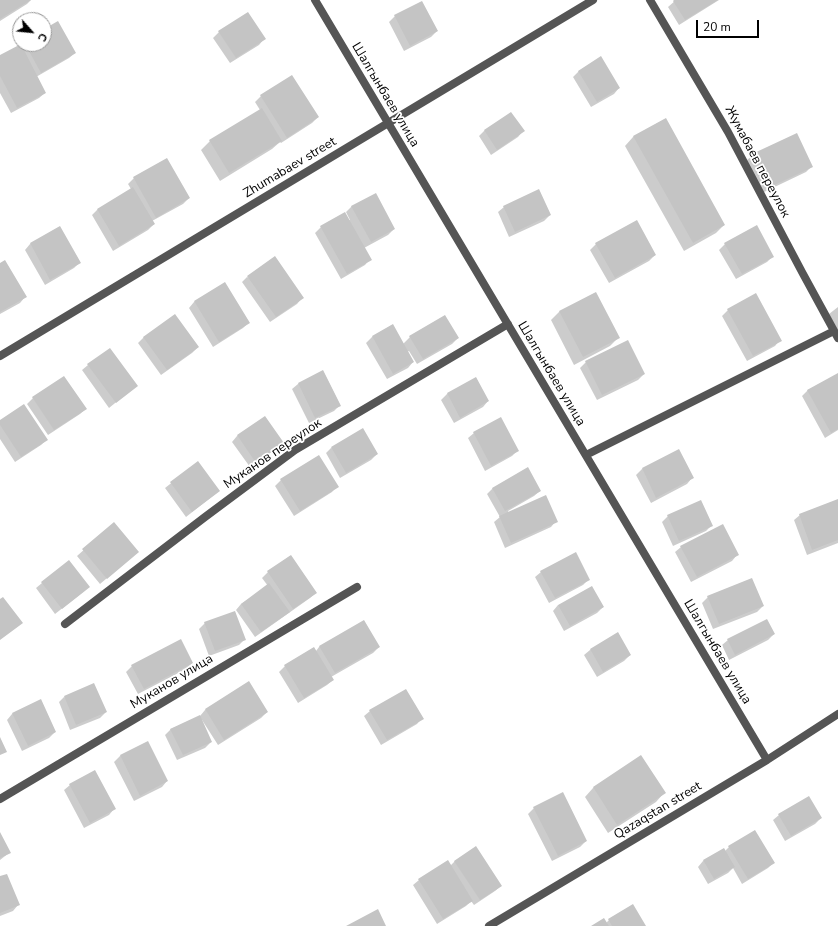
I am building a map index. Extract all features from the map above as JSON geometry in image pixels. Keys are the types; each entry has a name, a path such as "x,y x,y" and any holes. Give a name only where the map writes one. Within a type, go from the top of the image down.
{"street":[{"name":"Шалгынбаев улица","path":"315,0 767,760"},
{"name":"Zhumabaev street","path":"0,356 593,0"},
{"name":"Жумабаев переулок","path":"650,0 728,132 836,335"},
{"name":"Муканов переулок","path":"65,624 295,450 508,324"},
{"path":"586,455 836,335"},
{"name":"Муканов улица","path":"0,799 357,587"},
{"name":"Qazaqstan street","path":"489,926 767,760 838,714"}],"building":[{"path":"0,0 31,0 0,19"},
{"path":"718,0 685,20 673,1"},
{"path":"422,1 438,31 410,46 394,15"},
{"path":"248,12 266,39 236,58 218,31"},
{"path":"58,21 76,53 41,73 29,52 52,52 52,24"},
{"path":"12,49 12,52 25,52 46,93 17,108 0,76 0,55"},
{"path":"601,56 620,88 597,102 578,71"},
{"path":"292,75 319,117 287,138 260,95"},
{"path":"262,108 282,141 229,173 209,140"},
{"path":"511,112 525,131 497,150 484,130"},
{"path":"666,118 725,225 693,243 633,136"},
{"path":"797,133 813,167 768,188 752,154"},
{"path":"167,158 190,198 156,218 133,177"},
{"path":"133,187 155,224 119,246 97,209"},
{"path":"539,189 551,215 515,232 503,206"},
{"path":"376,193 395,229 371,242 351,206"},
{"path":"345,212 372,260 347,274 320,226"},
{"path":"637,220 656,255 615,278 595,243"},
{"path":"757,225 774,257 742,274 724,243"},
{"path":"60,226 81,263 50,280 30,243"},
{"path":"275,256 304,298 276,317 247,276"},
{"path":"5,260 27,297 0,312 0,263"},
{"path":"225,282 250,323 219,342 194,301"},
{"path":"596,292 620,338 583,357 559,311"},
{"path":"756,293 782,341 753,356 727,309"},
{"path":"175,314 199,347 167,370 143,337"},
{"path":"445,315 459,338 423,359 409,336"},
{"path":"393,324 414,362 393,374 372,336"},
{"path":"628,340 645,374 602,395 585,361"},
{"path":"110,348 138,386 116,403 87,364"},
{"path":"323,370 341,406 315,418 298,383"},
{"path":"838,373 838,429 831,433 807,390"},
{"path":"64,376 87,409 54,430 32,397"},
{"path":"476,377 489,401 460,418 447,393"},
{"path":"24,404 48,440 21,457 0,425 0,420"},
{"path":"265,416 284,443 256,463 237,435"},
{"path":"501,417 519,451 491,466 473,432"},
{"path":"363,428 378,454 346,473 331,447"},
{"path":"679,449 694,478 656,498 642,468"},
{"path":"319,455 339,487 300,511 280,479"},
{"path":"198,461 220,491 192,512 170,482"},
{"path":"528,467 541,491 505,511 492,488"},
{"path":"546,495 558,522 511,543 499,516"},
{"path":"838,499 838,540 812,550 799,514"},
{"path":"701,500 713,526 679,541 667,515"},
{"path":"114,522 139,552 107,579 82,549"},
{"path":"723,524 739,555 697,577 680,546"},
{"path":"576,552 590,580 555,598 540,571"},
{"path":"291,555 317,593 293,609 267,571"},
{"path":"69,560 90,587 62,609 41,582"},
{"path":"752,578 764,606 719,624 707,596"},
{"path":"269,583 290,612 261,632 241,604"},
{"path":"592,586 604,607 570,626 558,605"},
{"path":"3,597 23,623 0,640 0,599"},
{"path":"235,611 246,640 215,651 204,622"},
{"path":"767,619 775,634 735,655 727,639"},
{"path":"364,620 380,647 335,673 319,646"},
{"path":"618,632 631,655 603,672 590,649"},
{"path":"181,639 193,663 144,689 131,665"},
{"path":"314,647 334,680 304,698 284,665"},
{"path":"249,681 268,712 224,740 205,709"},
{"path":"94,683 107,712 76,725 64,696"},
{"path":"406,689 424,719 387,740 369,710"},
{"path":"41,699 56,732 28,746 12,713"},
{"path":"200,715 212,742 183,755 170,729"},
{"path":"0,737 7,752 0,755"},
{"path":"148,741 168,781 140,796 120,755"},
{"path":"641,755 666,793 617,825 593,787"},
{"path":"95,770 116,809 90,823 69,784"},
{"path":"563,792 587,841 558,856 533,807"},
{"path":"809,796 822,818 791,836 778,814"},
{"path":"755,830 775,863 748,879 728,846"},
{"path":"0,832 11,853 0,858"},
{"path":"476,846 502,886 480,900 454,861"},
{"path":"724,848 735,867 714,879 703,860"},
{"path":"448,860 473,901 443,919 418,879"},
{"path":"7,874 20,905 0,913 0,876"},
{"path":"633,904 646,926 612,926 608,919"},
{"path":"378,909 386,926 346,926"},
{"path":"604,918 609,926 591,926"}]}
